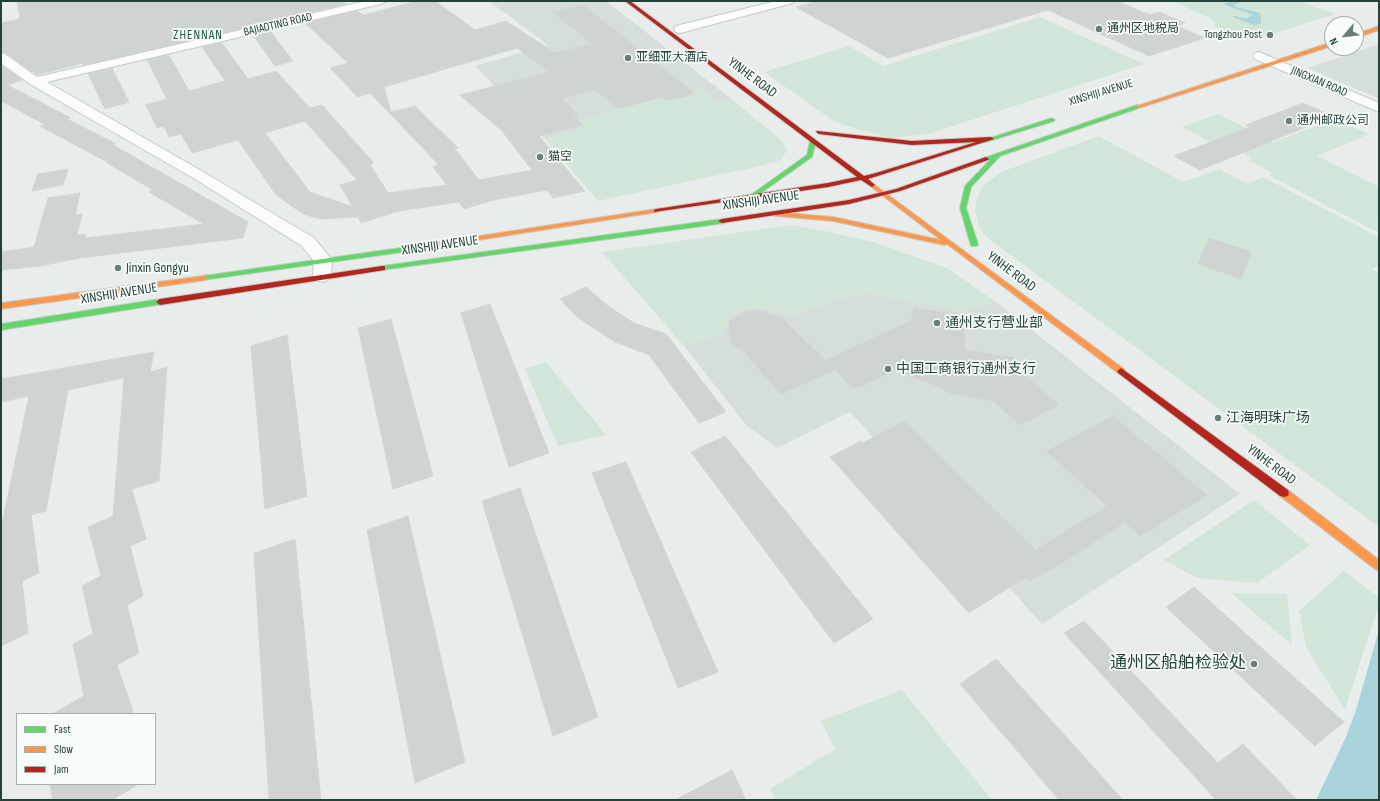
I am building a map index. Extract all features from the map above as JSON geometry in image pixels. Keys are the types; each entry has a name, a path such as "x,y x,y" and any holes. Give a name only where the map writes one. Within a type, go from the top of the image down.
{"main road":[{"name":"YINHE ROAD","path":"626,1 1066,331 1263,476 1379,566"},
{"path":"642,1 655,10"},
{"path":"1364,23 1379,18"},
{"path":"677,26 693,38"},
{"path":"1364,33 1379,28"},
{"name":"XINSHIJI AVENUE","path":"1,327 322,276 776,214 849,202 883,193 901,192 998,155 1231,76 1274,58 1324,46"},
{"name":"XINSHIJI AVENUE","path":"1,306 750,198 863,178 877,175 1058,118"},
{"path":"836,144 816,129 912,143 991,139"},
{"path":"750,198 810,156 813,141"},
{"name":"YINHE ROAD","path":"961,235 977,247 963,208 968,186 998,155"},
{"path":"865,166 901,192"},
{"path":"776,214 833,219 952,244"}],"street":[{"name":"BAJIAOTING ROAD","path":"35,81 381,1"},
{"path":"677,26 789,1"},
{"path":"1,57 35,81 200,176 308,242 323,260 322,276"},
{"name":"JINGXIAN ROAD","path":"1256,57 1274,58 1379,108"}],"shaded area":[{"path":"489,1 606,1 734,101 719,104 700,88 694,94 666,101 662,97 580,120 587,128 545,139 475,66 548,45"},
{"path":"1379,44 1379,99 1308,68 1344,56 1364,56 1364,49"},
{"path":"871,293 906,301 965,311 996,302 1240,494 1042,624 850,412 777,448 746,425 684,346 725,333 727,319 740,309 765,307 785,315 805,311 850,295"}],"green space":[{"path":"1172,1 1299,1 1335,14 1324,16 1324,18 1254,40 1242,38 1214,26 1215,23 1210,18"},
{"path":"1040,17 1144,64 928,134 891,138 839,123 828,117 764,72 849,46 883,66"},
{"path":"700,88 719,104 734,101 781,140 787,150 781,160 760,166 598,201 545,139 586,128 580,120 662,97 666,101 694,94"},
{"path":"1218,114 1274,142 1335,119 1369,134 1317,156 1379,187 1379,222 1376,224 1379,226 1379,233 1268,175 1272,173 1248,160 1252,158 1216,140 1211,142 1182,127"},
{"path":"1099,136 1183,182 1219,169 1248,184 1263,177 1379,237 1379,265 1372,269 1379,273 1379,527 990,240 979,228 975,210 977,199 982,187 1001,172"},
{"path":"790,225 873,242 947,268 996,302 965,311 906,301 871,293 850,295 805,311 785,315 765,307 740,309 727,319 725,333 684,346 602,252"},
{"path":"546,362 606,435 558,446 525,369"},
{"path":"1254,500 1310,545 1257,583 1197,578 1164,560"},
{"path":"1344,571 1379,598 1379,604 1345,710 1306,647 1299,611"},
{"path":"1231,593 1287,594 1292,645"},
{"path":"902,690 992,800 776,800 770,789 835,749 821,721"}],"water":[{"path":"1233,1 1243,1 1234,5 1236,7 1260,13 1261,24 1254,25 1233,17 1235,16 1246,19 1253,15 1223,4"},
{"path":"1379,630 1379,800 1316,800 1346,737 1356,710"}],"building":[{"path":"17,1 340,1 346,4 84,65 83,63 37,75 6,53 1,52 1,23 20,19"},
{"path":"418,1 435,1 475,30 506,21 555,53 592,44 553,12 583,5 671,75 673,75 694,94 666,101 662,97 618,109 595,89 562,98 578,115 573,116 582,125 539,136 585,191 553,198 547,190 494,200 464,209 459,202 399,211 361,223 358,217 320,219 303,214 276,195 238,140 192,153 181,134 169,137 164,126 157,128 146,105 167,99 147,60 169,55 189,91 225,81 202,47 222,43 248,79 276,71 310,108 322,105 374,163 370,164 388,193 447,185 433,167 439,165 370,93 358,97 330,68 348,63 305,23 357,11 363,15","holes":["517,48 550,72 460,95 502,131 532,170 479,180 455,149 458,148 415,106 391,112 384,87","305,121 357,180 340,185 353,207 310,192 265,133"]},
{"path":"818,1 1117,1 1150,15 1159,12 1185,23 1177,26 1205,38 1149,56 1048,10 888,58 796,7"},
{"path":"270,31 293,61 275,66 253,35"},
{"path":"1,65 22,80 7,85 71,118 67,119 116,144 113,145 248,222 243,238 80,258 40,266 1,270 1,252 34,247 48,198 80,193 75,215 82,214 77,235 86,234 85,238 204,224 149,192 153,190 107,163 109,163 40,126 46,125 1,101"},
{"path":"112,68 129,102 105,109 88,74"},
{"path":"1303,103 1333,116 1200,170 1174,156 1250,127 1246,125"},
{"path":"68,169 63,185 32,191 38,174"},
{"path":"1209,238 1251,252 1241,279 1198,264"},
{"path":"586,287 608,306 634,323 666,334 726,412 699,423 649,355 615,342 577,317 560,299"},
{"path":"490,304 549,453 509,467 461,313"},
{"name":"中国工商银行通州支行","path":"914,308 962,315 965,350 1014,358 1015,367 1059,405 1020,425 992,400 950,393 937,386 896,370 854,389 826,360 911,321"},
{"path":"762,311 782,318 835,370 781,394 744,352 732,344 729,333 730,321 744,312"},
{"path":"391,319 433,476 393,489 358,328"},
{"path":"287,335 307,496 265,509 251,346"},
{"path":"154,352 150,372 167,367 159,481 132,489 146,539 130,546 143,596 127,605 139,653 117,665 134,713 54,713 84,696 73,644 93,634 82,586 101,576 88,527 113,516 124,378 68,390 46,511 31,515 39,573 22,581 28,633 1,646 1,528 29,396 1,402 1,379"},
{"path":"1113,416 1207,495 1140,536 1125,522 1067,560 1030,581 1026,577 969,613 830,457 861,441 863,443 904,421 1036,550 1107,506 1047,451"},
{"path":"725,436 873,619 834,643 691,452"},
{"path":"626,462 718,672 678,688 592,473"},
{"path":"520,488 598,717 553,736 482,501"},
{"path":"408,516 465,762 415,783 367,530"},
{"path":"295,539 321,800 269,800 254,553"},
{"name":"通州区船舶检验处","path":"1194,587 1344,722 1315,746 1166,607"},
{"path":"1084,621 1218,763 1243,744 1297,800 1216,800 1064,633"},
{"path":"996,659 1123,800 1059,800 960,684"},
{"path":"732,770 746,800 675,800"},
{"path":"50,785 137,785 112,800 53,800"}],"traffic: fast":[{"path":"986,159 1137,107"},
{"path":"984,141 1052,120"},
{"path":"750,198 810,156 813,141"},
{"path":"974,244 963,208 968,186 998,155"},
{"path":"382,268 722,221"},
{"path":"203,278 414,248"},
{"path":"1,327 160,302"}],"traffic: slow":[{"path":"1364,33 1379,28"},
{"path":"1137,107 1324,47"},
{"path":"872,185 1121,371"},
{"path":"414,248 656,211"},
{"path":"776,214 833,219 944,243"},
{"path":"1,306 203,278"},
{"path":"1284,493 1379,566"}],"traffic: jam":[{"path":"627,1 872,185"},
{"path":"819,132 912,143 991,139"},
{"path":"656,211 828,185 877,175 984,141"},
{"path":"722,221 849,202 898,190 986,159"},
{"path":"160,302 382,268"},
{"path":"1121,371 1284,493"}],"place":[{"name":"通州区地税局","path":"1099,29"},
{"name":"Tongzhou Post","path":"1270,35"},
{"name":"亚细亚大酒店","path":"628,58"},
{"name":"通州邮政公司","path":"1289,121"},
{"name":"猫空","path":"540,157"},
{"name":"Jinxin Gongyu","path":"118,268"},
{"name":"通州支行营业部","path":"937,323"},
{"name":"中国工商银行通州支行","path":"888,369"},
{"name":"江海明珠广场","path":"1218,418"},
{"name":"通州区船舶检验处","path":"1254,664"}],"district":[{"name":"ZHENNAN","path":"198,36"}]}
